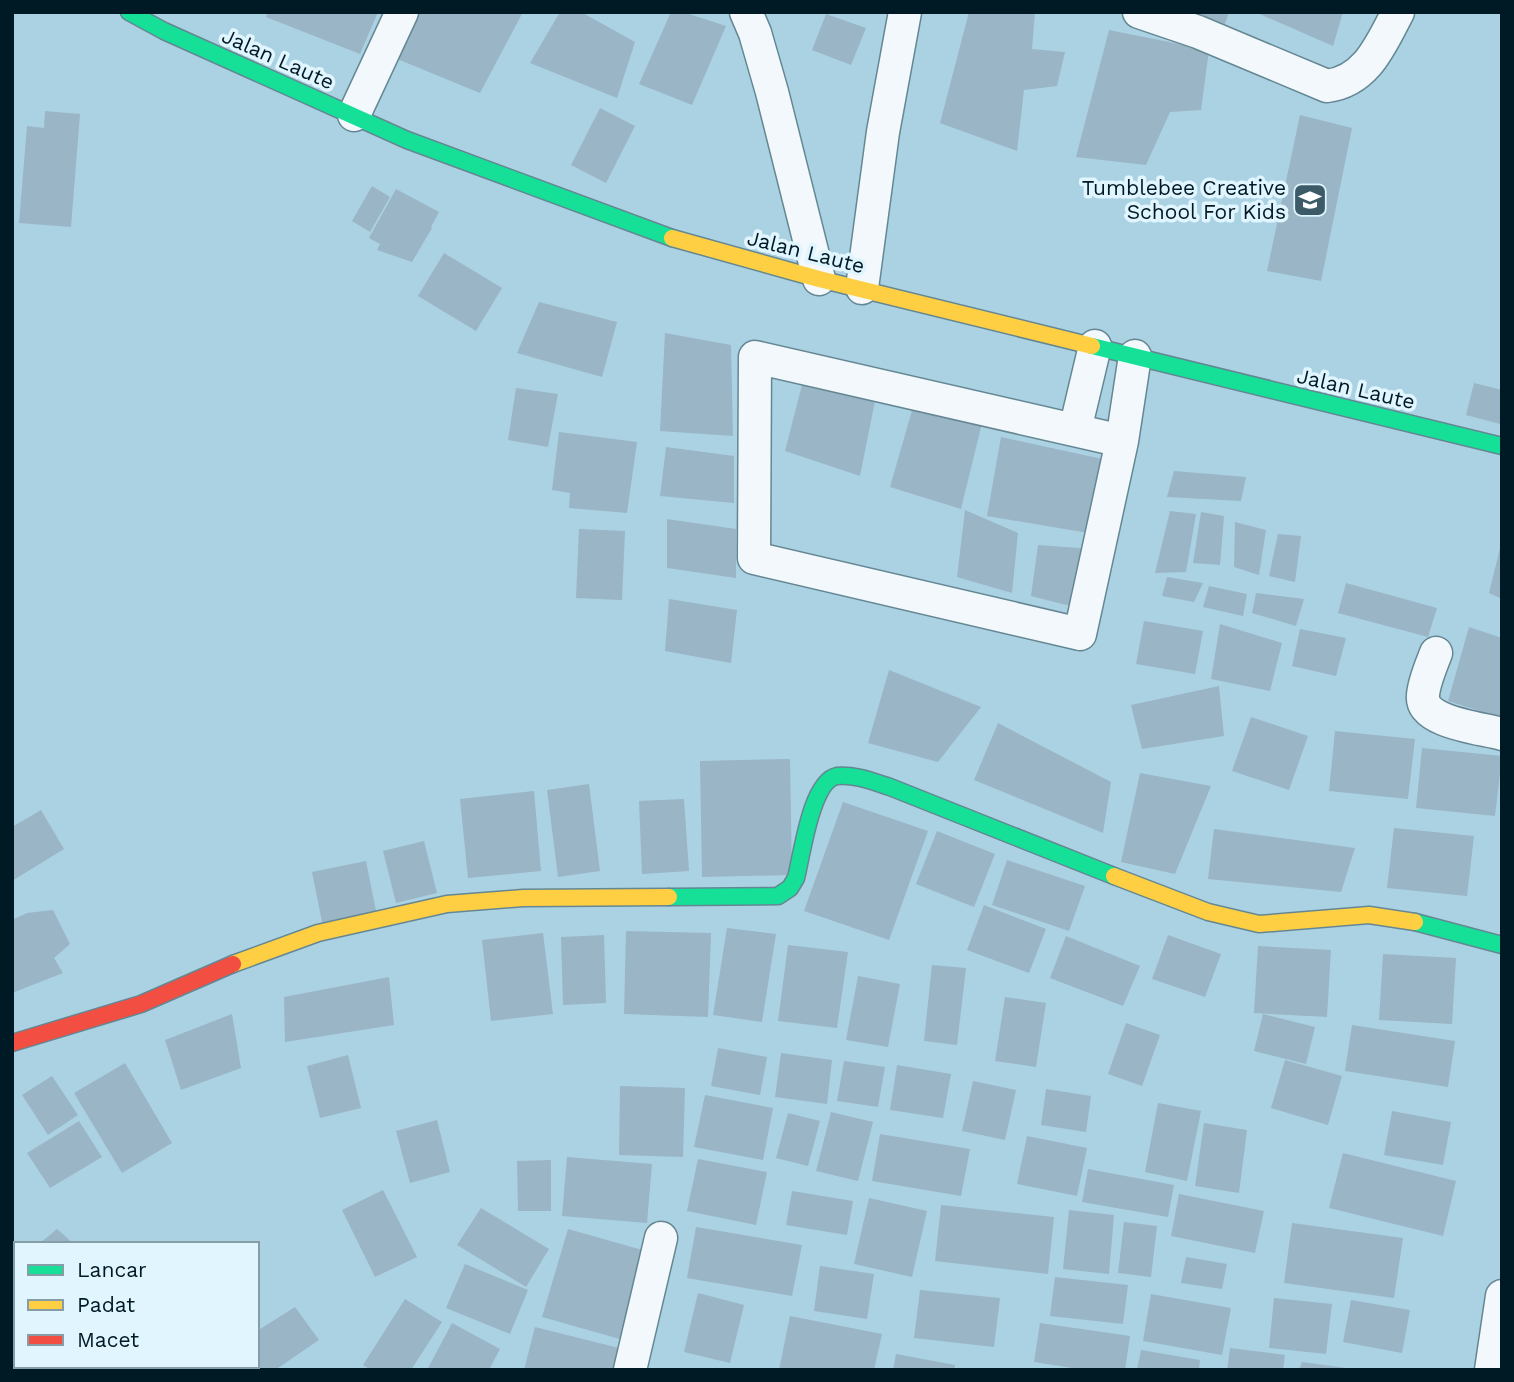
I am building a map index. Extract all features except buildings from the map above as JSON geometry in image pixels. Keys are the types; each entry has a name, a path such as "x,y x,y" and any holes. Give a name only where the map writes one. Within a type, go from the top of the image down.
{"street":[{"name":"Jalan Laute","path":"129,12 164,31 407,140 680,241 819,279 1502,446"},
{"path":"354,116 402,12"},
{"path":"746,12 772,92 819,279"},
{"path":"862,288 883,132 905,12"},
{"path":"1139,12 1198,32 1328,86 1339,85 1355,78 1377,51 1398,12"},
{"path":"1075,430 1095,346"},
{"path":"1122,441 755,357 754,558 1080,634 1122,441 1135,356"},
{"path":"1436,653 1422,696 1424,706 1430,713 1452,722 1502,734"},
{"path":"12,1043 141,1004 259,954 318,933 447,904 523,898 778,896 790,888 796,878 820,788 828,779 840,776 874,782 1208,912 1235,919 1258,924 1369,915 1413,922 1502,945"},
{"path":"630,1370 661,1238"},
{"path":"1491,1370 1502,1296"}],"traffic: fast":[{"path":"129,12 164,31 407,140 672,238"},
{"path":"1092,346 1502,446"},
{"path":"669,897 778,896 790,888 796,878 814,804 828,781 837,776 857,777 890,787 1114,876"},
{"path":"1415,922 1502,945"}],"traffic: slow":[{"path":"672,238 819,279 1092,346"},
{"path":"1114,876 1208,912 1259,924 1369,915 1415,922"},
{"path":"233,964 318,933 447,904 523,898 669,897"}],"traffic: jam":[{"path":"12,1043 141,1004 233,964"}],"place":[{"name":"Tumblebee Creative School For Kids","path":"1310,200"}]}
